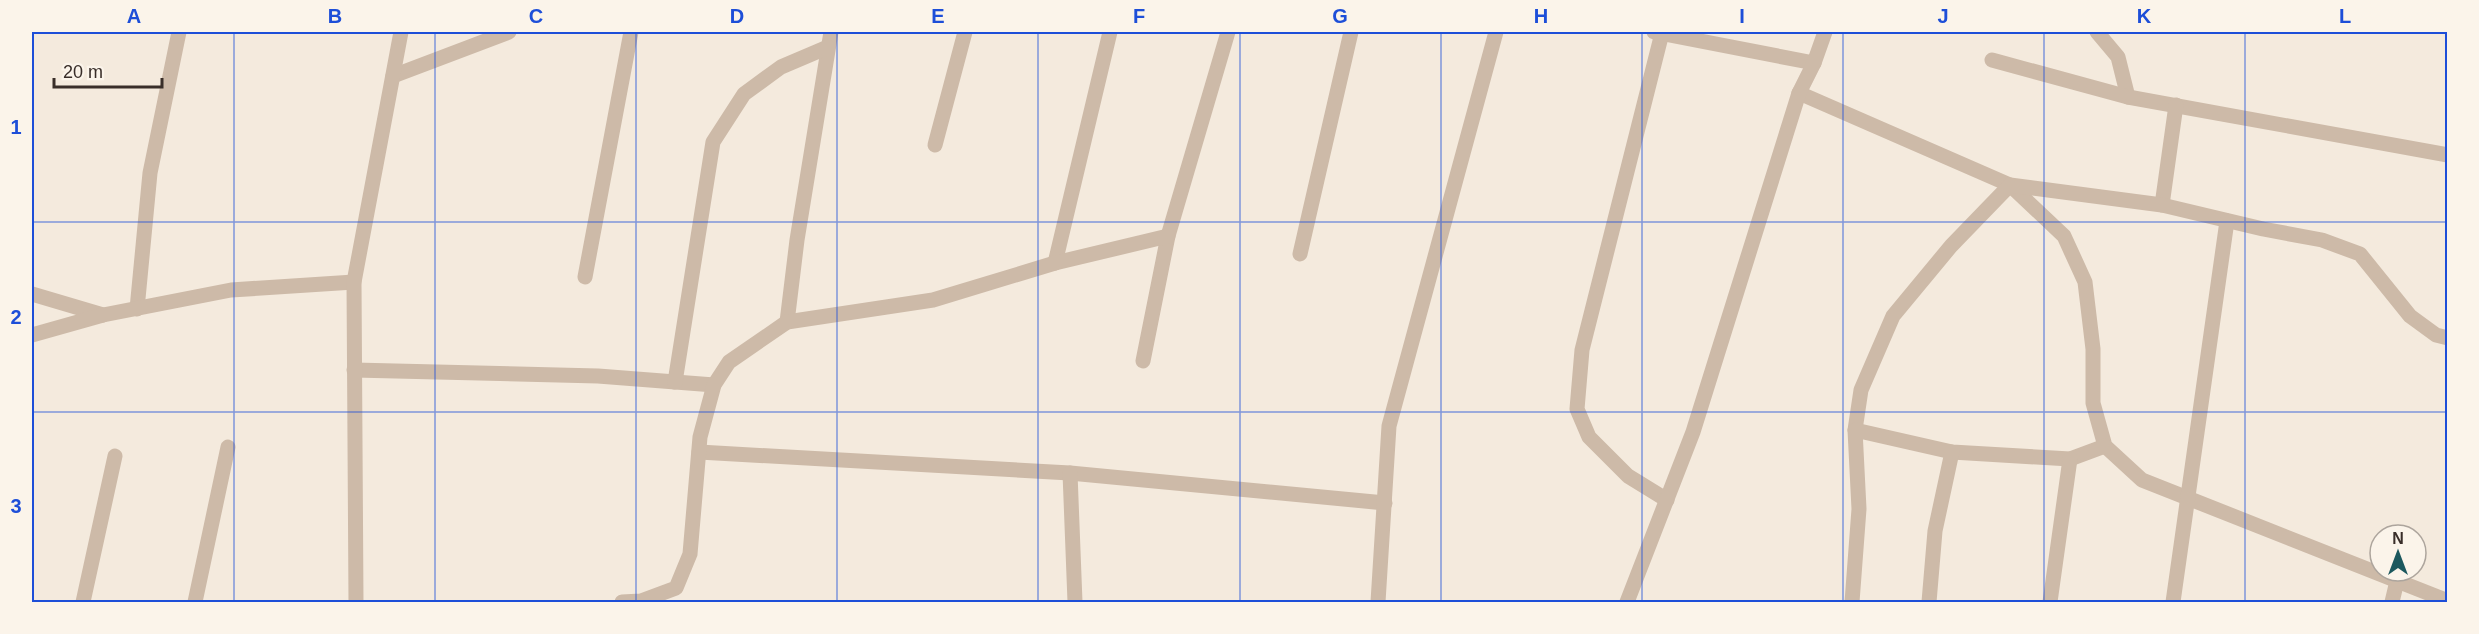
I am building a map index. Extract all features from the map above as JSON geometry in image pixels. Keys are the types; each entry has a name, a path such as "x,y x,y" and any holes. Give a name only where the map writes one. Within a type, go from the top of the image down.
{"street":[{"path":"137,309 150,173 179,32"},
{"path":"356,603 354,282 401,32"},
{"path":"393,76 509,32"},
{"path":"585,277 631,32"},
{"path":"935,145 965,32"},
{"path":"1055,262 1110,32"},
{"path":"1143,361 1168,236 1228,32"},
{"path":"1300,254 1351,32"},
{"path":"1378,603 1389,426 1496,32"},
{"path":"1667,500 1628,476 1589,437 1577,409 1582,351 1658,32 1814,63"},
{"path":"1627,603 1693,432 1799,93 1814,63 1825,32"},
{"path":"2097,32 2118,57 2128,97"},
{"path":"787,322 829,39"},
{"path":"675,382 713,142 744,94 781,67 829,39"},
{"path":"1992,60 2128,97 2448,155"},
{"path":"1799,93 2010,185 2162,205 2322,240 2360,254 2410,316 2436,335 2448,338"},
{"path":"2162,205 2176,105"},
{"path":"1852,603 1859,509 1855,430 1862,390 1893,316 1951,246 2010,185"},
{"path":"2010,185 2064,236 2085,282 2092,349 2092,403 2105,446 2142,480 2368,569"},
{"path":"2173,603 2227,221"},
{"path":"622,603 641,601 676,588 690,554 699,452 714,385 729,362 787,322 933,300 1055,262 1168,236"},
{"path":"32,335 103,315 231,290 354,282"},
{"path":"32,294 103,315"},
{"path":"354,370 598,376 714,385"},
{"path":"1855,430 1952,452 2070,459 2105,446"},
{"path":"195,603 228,447"},
{"path":"699,452 1070,473 1385,503"},
{"path":"1929,603 1935,531 1952,452"},
{"path":"83,603 115,456"},
{"path":"2050,603 2070,459"},
{"path":"1070,473 1075,603"},
{"path":"2392,603 2397,583"},
{"path":"2402,583 2448,601"}]}
